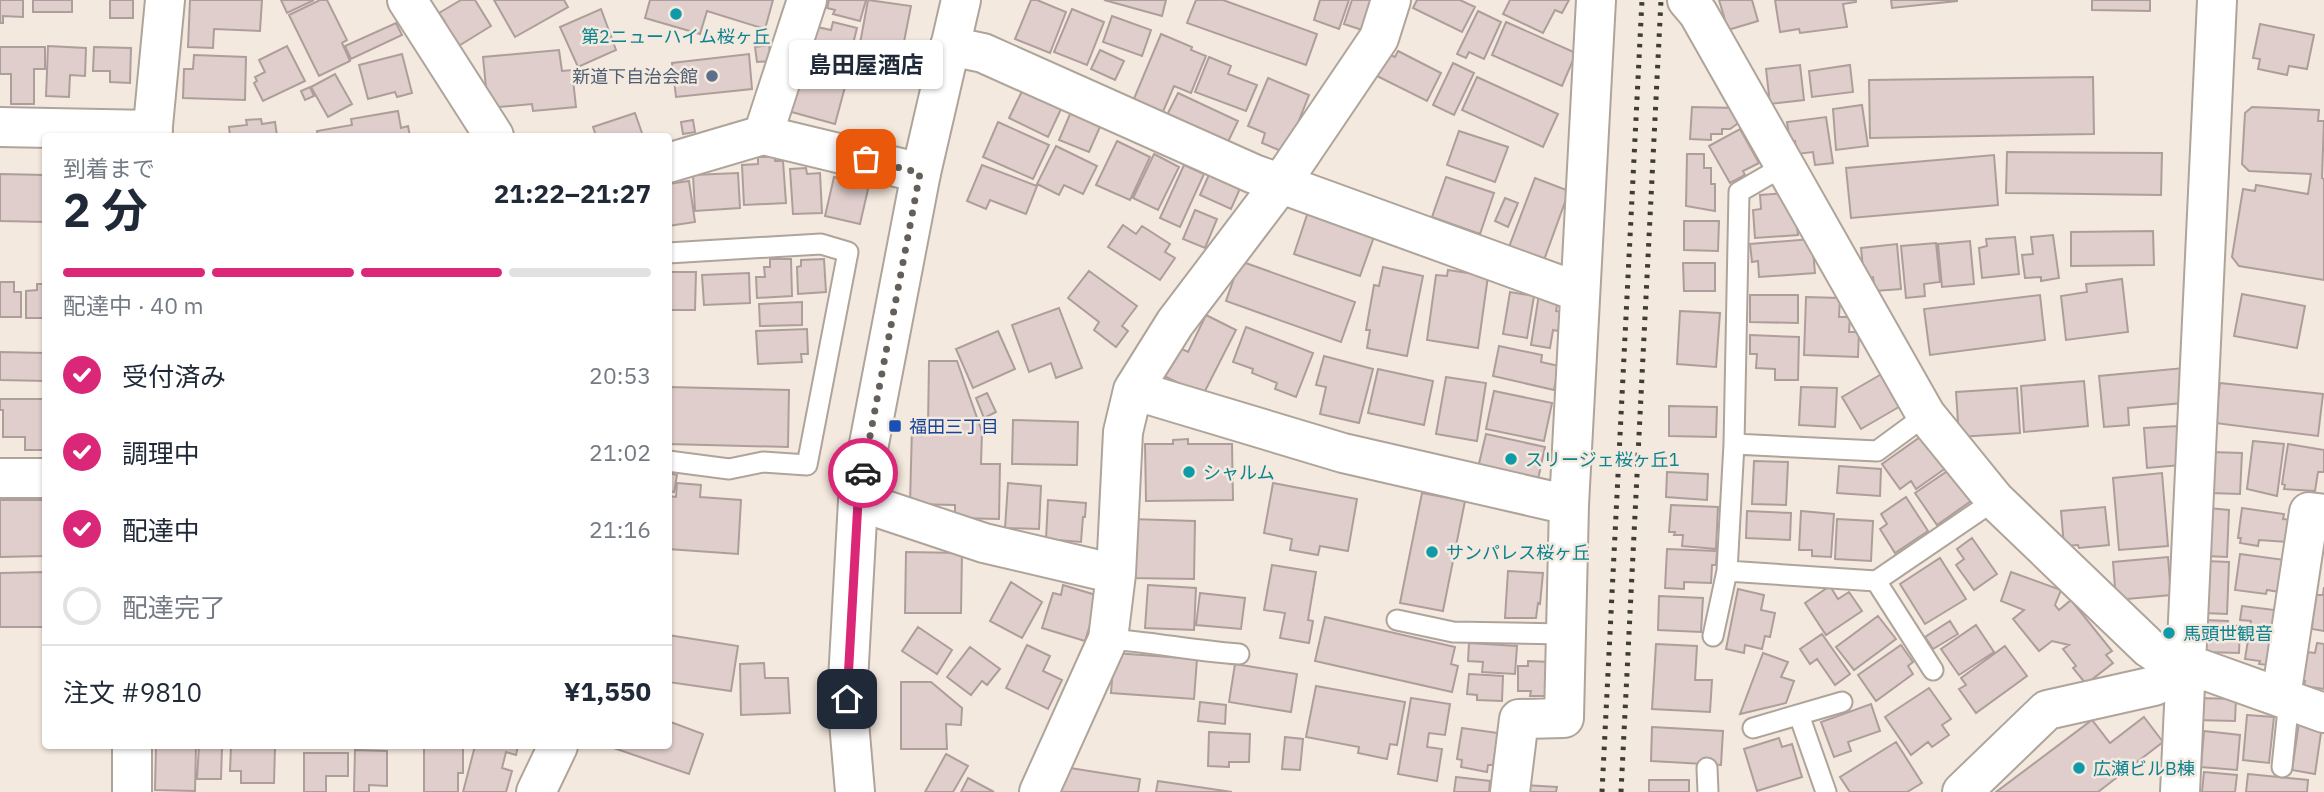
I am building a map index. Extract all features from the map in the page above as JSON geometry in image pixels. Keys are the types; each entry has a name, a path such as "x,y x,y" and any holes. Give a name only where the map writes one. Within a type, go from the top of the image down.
{"street":[{"path":"0,127 153,133 164,0"},
{"path":"407,0 492,133"},
{"path":"763,135 807,0"},
{"path":"855,792 847,699 858,501 920,173 961,0"},
{"path":"1039,792 1108,639 1116,574 1123,432 1133,390 1175,323 1281,183 1379,38 1391,0"},
{"path":"1510,792 1519,719 1564,718 1569,505 1596,0"},
{"path":"2180,792 2217,0"},
{"path":"1695,4 1926,415 1995,500 2149,648 2187,668 2201,669 2298,703 2309,512 2324,514"},
{"path":"950,46 983,53 1254,174 1579,292"},
{"path":"672,162 763,135 920,173"},
{"path":"1133,390 1343,453 1569,505"},
{"path":"0,478 42,478"},
{"path":"858,501 984,543 1116,574"},
{"path":"1962,792 2047,710 2154,686 2187,668"},
{"path":"132,749 132,792"},
{"path":"536,792 557,749"}],"lane":[{"path":"1713,636 1727,571 1734,444 1739,192 1784,166"},
{"path":"672,253 821,244 848,252 807,465 763,462 729,469 672,462"},
{"path":"1734,444 1877,451 1926,415"},
{"path":"1727,571 1876,581 1995,500"},
{"path":"1876,581 1933,670"},
{"path":"1397,620 1453,632 1565,634"},
{"path":"1108,639 1239,654"},
{"path":"1753,729 1842,702"},
{"path":"2282,767 2298,703"},
{"path":"1799,715 1826,792"},
{"path":"1707,768 1708,792"}],"building":[{"path":"0,0 23,0 23,17 3,16 3,23 0,23"},
{"path":"33,0 72,0 72,12 33,12"},
{"path":"110,0 133,0 133,18 110,18"},
{"path":"190,0 262,0 260,31 214,29 213,48 188,47"},
{"path":"281,0 314,0 287,13"},
{"path":"320,0 327,0 347,40 342,43 350,61 319,76 289,15"},
{"path":"461,0 475,0 491,26 457,47 442,24 445,22 439,13"},
{"path":"494,0 564,0 568,7 515,37"},
{"name":"第2ニューハイム桜ヶ丘","path":"650,0 773,0 765,29 707,11 700,34 645,18"},
{"path":"829,0 866,0 860,21 833,14 835,10 827,8"},
{"path":"868,0 911,6 901,57 859,49"},
{"path":"1031,0 1066,12 1050,53 1015,39"},
{"path":"1104,0 1166,0 1162,16"},
{"path":"1196,0 1223,0 1317,34 1306,65 1187,23"},
{"path":"1320,0 1349,0 1339,29 1314,20"},
{"path":"1352,0 1373,0 1365,31 1344,24"},
{"path":"1417,0 1460,0 1475,7 1462,32 1413,8"},
{"path":"1510,0 1569,0 1562,13 1555,10 1543,33 1503,14"},
{"path":"1719,0 1752,0 1758,21 1728,30"},
{"path":"1775,0 1856,2 1843,4 1847,27 1800,33 1799,29 1780,32"},
{"path":"1891,0 1957,0 1957,1 1892,8"},
{"path":"2092,0 2150,0 2150,11 2092,10"},
{"path":"601,9 616,50 578,67 560,27"},
{"path":"1072,9 1104,22 1087,65 1054,52"},
{"path":"1478,11 1501,22 1484,59 1469,52 1466,58 1457,54"},
{"path":"1112,16 1151,30 1142,56 1103,42"},
{"path":"833,22 857,28 851,52 813,42 817,27 831,30"},
{"path":"1506,22 1576,53 1562,86 1492,55"},
{"path":"396,23 402,35 351,59 345,46"},
{"path":"2260,24 2314,35 2307,69 2289,66 2287,75 2258,69 2260,59 2253,58"},
{"path":"1161,34 1206,56 1191,93 1174,86 1162,114 1133,101"},
{"path":"769,45 771,61 757,62 755,47"},
{"path":"48,46 86,48 85,76 70,75 69,97 46,96"},
{"path":"287,46 305,81 263,101 254,83 257,81 255,77 265,72 259,60"},
{"path":"0,47 45,47 45,69 34,69 34,104 11,104 11,74 0,74"},
{"path":"94,47 131,48 130,83 110,82 110,71 93,71"},
{"path":"559,50 562,71 572,70 576,107 533,111 532,104 488,108 483,57"},
{"path":"1100,50 1124,61 1115,80 1091,69"},
{"path":"1398,51 1441,73 1427,101 1377,76 1388,54 1395,57"},
{"path":"402,54 412,93 397,97 395,92 368,99 359,65"},
{"name":"新道下自治会館","path":"749,54 752,89 676,97 672,63"},
{"path":"194,55 246,57 245,100 183,98 184,69 193,69"},
{"path":"831,55 852,61 835,124 788,111 798,75 804,76 807,64 828,69"},
{"path":"1209,57 1231,66 1228,74 1257,85 1246,111 1195,92"},
{"path":"1453,63 1474,73 1454,115 1433,105"},
{"path":"1800,65 1804,100 1770,104 1766,69"},
{"path":"1850,65 1853,92 1812,97 1809,71"},
{"path":"335,74 352,104 328,117 311,87"},
{"path":"1477,77 1558,114 1543,147 1462,110"},
{"path":"2093,77 2094,134 1870,138 1869,80"},
{"path":"1268,78 1309,95 1286,153 1262,143 1265,133 1248,126"},
{"path":"310,87 314,96 305,100 301,91"},
{"path":"1023,89 1062,107 1048,137 1009,118"},
{"path":"1178,93 1238,121 1226,146 1166,117"},
{"path":"1862,105 1868,146 1836,150 1833,109"},
{"path":"1073,107 1103,120 1089,152 1059,140"},
{"path":"1692,107 1737,108 1737,124 1730,129 1722,129 1722,134 1711,134 1711,140 1690,139"},
{"path":"2252,107 2319,110 2318,121 2324,121 2324,280 2239,266 2232,257 2243,189 2255,191 2256,185 2308,194 2311,174 2249,171 2242,164 2245,113"},
{"path":"398,111 401,128 408,126 409,133 317,133 352,125 351,119"},
{"path":"635,113 642,133 595,133 593,127"},
{"path":"1826,117 1833,163 1815,165 1813,152 1797,154 1795,141 1790,142 1787,122"},
{"path":"261,119 262,124 275,122 277,133 230,133 229,127 247,125 246,120"},
{"path":"693,120 695,132 683,134 681,122"},
{"path":"998,122 1049,145 1033,179 983,157"},
{"path":"1740,129 1759,163 1743,171 1745,175 1730,183 1709,146"},
{"path":"1459,131 1508,147 1495,182 1447,165"},
{"path":"1117,141 1150,157 1130,200 1096,185"},
{"path":"1056,146 1097,166 1083,194 1064,185 1059,195 1037,184"},
{"path":"2007,152 2162,153 2161,195 2006,193"},
{"path":"1154,154 1179,167 1158,210 1133,198"},
{"path":"1687,154 1704,154 1704,168 1711,168 1711,184 1715,184 1715,211 1686,206"},
{"path":"1994,155 1998,205 1851,218 1846,168"},
{"path":"758,157 775,157 775,161 783,161 786,203 744,205 742,165 758,164"},
{"path":"982,165 1037,186 1026,214 990,200 986,209 967,201"},
{"path":"1184,165 1204,174 1180,227 1160,218"},
{"path":"806,168 807,174 820,173 822,213 793,214 790,169"},
{"path":"1211,170 1242,184 1231,209 1200,195"},
{"path":"738,173 740,208 695,211 693,175"},
{"path":"0,174 42,175 42,222 0,221"},
{"path":"834,177 869,185 860,224 825,216"},
{"path":"1446,177 1494,193 1480,234 1432,217"},
{"path":"1535,178 1569,191 1544,260 1509,247"},
{"path":"689,181 695,222 672,225 672,183"},
{"path":"1789,193 1795,206 1798,235 1755,238 1753,210 1761,209 1760,195"},
{"path":"1505,198 1518,203 1508,227 1495,221"},
{"path":"1195,210 1217,219 1205,248 1183,239"},
{"path":"1308,212 1375,234 1360,276 1294,254"},
{"path":"1684,221 1719,221 1718,251 1684,250"},
{"path":"1123,225 1136,234 1142,226 1170,244 1165,252 1175,258 1160,280 1108,247"},
{"path":"2153,231 2154,265 2071,266 2071,232"},
{"path":"2053,235 2059,278 2041,281 2041,277 2025,278 2022,255 2033,254 2031,237"},
{"path":"2015,237 2019,274 1982,278 1979,248 1987,246 1986,239"},
{"path":"1812,239 1815,273 1759,277 1758,261 1752,262 1750,244"},
{"path":"1970,241 1974,284 1942,287 1938,244"},
{"path":"1936,243 1940,282 1924,284 1925,296 1906,298 1901,246"},
{"path":"1897,244 1901,289 1875,291 1873,277 1864,278 1861,248"},
{"path":"770,259 791,259 792,296 757,298 756,277 765,277 764,267 770,267"},
{"path":"824,259 826,292 798,294 797,267 801,266 801,260"},
{"path":"1240,261 1355,302 1341,342 1226,301"},
{"path":"1683,263 1715,263 1715,291 1684,291"},
{"path":"1383,267 1423,276 1407,356 1367,348 1370,330 1366,330 1374,285 1379,286"},
{"path":"1448,270 1488,276 1478,348 1427,340 1436,275 1447,276"},
{"path":"1089,271 1137,306 1122,326 1128,331 1116,347 1094,330 1099,322 1068,298"},
{"path":"672,272 696,272 695,310 672,310"},
{"path":"749,273 750,303 704,305 702,275"},
{"path":"2122,279 2128,332 2066,340 2061,296 2087,292 2086,284"},
{"path":"0,282 14,282 14,292 21,292 21,317 0,317"},
{"path":"37,284 42,284 42,318 26,318 26,291 37,290"},
{"path":"1510,292 1534,296 1527,338 1503,334"},
{"path":"1539,294 1559,296 1556,311 1562,312 1558,331 1553,330 1550,348 1531,345"},
{"path":"2242,294 2305,306 2297,348 2234,336"},
{"path":"1750,295 1798,295 1798,323 1750,322"},
{"path":"2040,295 2045,340 1930,355 1924,309"},
{"path":"1806,297 1840,298 1839,317 1850,317 1849,332 1859,332 1858,357 1804,355"},
{"path":"802,302 802,325 760,326 759,304"},
{"path":"1059,308 1082,368 1056,378 1051,363 1029,372 1012,325"},
{"path":"1680,311 1720,313 1716,367 1677,364"},
{"path":"1206,315 1236,330 1203,395 1164,376 1178,347 1188,352"},
{"path":"1246,327 1313,353 1296,397 1275,389 1277,383 1252,373 1253,369 1233,362"},
{"path":"807,329 808,354 801,354 802,362 758,364 756,331"},
{"path":"998,331 1015,369 973,388 956,349"},
{"path":"1750,335 1799,337 1798,380 1775,380 1775,369 1756,368 1757,354 1750,354"},
{"path":"1499,346 1542,355 1541,362 1559,366 1554,390 1493,376"},
{"path":"0,352 42,353 42,381 0,380"},
{"path":"1324,356 1373,369 1359,423 1320,414 1326,387 1316,385"},
{"path":"929,361 957,361 982,432 981,464 1000,464 999,519 955,518 955,505 910,504 912,427 928,427"},
{"path":"2184,368 2183,403 2128,408 2129,425 2104,427 2099,376"},
{"path":"1378,369 1433,381 1424,425 1368,413"},
{"path":"1885,372 1904,404 1861,429 1842,397"},
{"path":"1446,377 1486,383 1477,441 1436,434"},
{"path":"2084,381 2088,426 2024,432 2021,386"},
{"path":"2220,383 2323,394 2318,436 2215,423"},
{"path":"672,387 789,390 788,447 672,444"},
{"path":"1801,387 1837,388 1835,427 1799,425"},
{"path":"2017,388 2020,433 1959,437 1956,392"},
{"path":"1494,391 1552,403 1544,441 1486,429"},
{"path":"987,393 996,412 984,418 976,398"},
{"path":"0,399 42,399 42,450 25,450 25,437 3,437 3,410 0,410"},
{"path":"1669,406 1717,407 1716,437 1669,436"},
{"path":"1013,420 1078,422 1077,465 1012,464"},
{"path":"2178,426 2181,465 2147,468 2144,428"},
{"name":"スリージェ桜ヶ丘1","path":"1486,434 1545,447 1537,484 1477,472"},
{"path":"1923,435 1946,468 1916,489 1911,481 1900,489 1882,464"},
{"name":"シャルム","path":"1188,439 1188,444 1232,444 1233,500 1146,501 1145,444 1173,444 1173,440"},
{"path":"2253,441 2284,444 2277,496 2247,489"},
{"path":"2288,444 2324,450 2324,472 2318,472 2315,491 2284,489 2285,485 2282,484"},
{"path":"2211,452 2242,453 2240,494 2209,493"},
{"path":"1754,461 1788,462 1786,505 1752,504"},
{"path":"1839,466 1881,469 1880,496 1837,493"},
{"path":"1949,470 1971,501 1937,525 1915,493"},
{"path":"1667,472 1708,474 1707,500 1666,497"},
{"path":"2162,473 2168,546 2119,550 2113,478"},
{"path":"672,474 677,475 672,492"},
{"path":"677,483 701,485 700,497 741,500 738,554 672,549 672,496 676,497"},
{"path":"1008,483 1041,486 1039,529 1005,528"},
{"path":"1273,483 1357,499 1348,551 1320,546 1318,555 1290,550 1292,539 1264,533"},
{"name":"サンパレス桜ヶ丘","path":"1422,493 1465,501 1443,611 1400,603"},
{"path":"1906,497 1928,531 1895,553 1880,529 1887,524 1881,514"},
{"path":"0,500 42,500 42,556 0,557"},
{"path":"1048,500 1086,503 1081,542 1046,539"},
{"path":"1671,505 1718,507 1716,549 1682,546 1683,535 1669,532"},
{"path":"2105,507 2109,545 2079,548 2078,545 2064,546 2061,511"},
{"path":"2208,508 2229,510 2227,557 2206,556"},
{"path":"2242,508 2284,514 2283,519 2293,520 2289,542 2259,540 2258,546 2240,543 2241,538 2238,538"},
{"path":"1747,511 1791,513 1790,540 1746,538"},
{"path":"1801,511 1834,514 1831,557 1812,556 1812,550 1799,550"},
{"path":"1131,519 1195,521 1194,579 1130,578"},
{"path":"1837,519 1873,521 1871,561 1835,559"},
{"path":"1972,538 1997,574 1974,590 1956,565 1964,559 1957,549"},
{"path":"1667,549 1717,551 1716,565 1712,565 1711,583 1684,582 1684,589 1665,588"},
{"path":"906,552 962,553 961,613 905,613"},
{"path":"2240,554 2285,560 2280,592 2267,590 2266,594 2235,590"},
{"path":"2168,557 2171,595 2116,600 2113,562"},
{"path":"1940,558 1966,599 1925,624 1900,584"},
{"path":"2205,561 2229,562 2227,614 2204,613"},
{"path":"1272,565 1316,572 1308,620 1313,621 1309,643 1280,638 1285,613 1264,610"},
{"path":"1508,571 1543,573 1536,618 1505,618"},
{"path":"42,572 42,627 0,627 0,573"},
{"path":"2011,572 2061,590 2055,605 2059,610 2071,600 2112,651 2106,655 2113,663 2086,684 2063,649 2069,645 2052,641 2039,651 2013,619 2024,610 2001,601"},
{"path":"1011,582 1042,602 1022,638 990,621"},
{"path":"1063,585 1099,596 1085,641 1042,628 1053,593 1061,595"},
{"path":"1148,585 1196,588 1194,630 1145,628"},
{"path":"1830,586 1838,599 1849,592 1862,611 1826,635 1805,603"},
{"path":"2324,587 2324,631 2312,629 2315,595 2323,595"},
{"path":"1738,589 1764,595 1761,610 1775,613 1770,637 1765,636 1762,649 1745,645 1744,653 1726,649"},
{"path":"1200,593 1245,598 1241,629 1196,625"},
{"path":"1659,596 1703,598 1701,632 1658,630"},
{"path":"2242,606 2283,611 2275,666 2245,659 2251,621 2240,620"},
{"path":"1878,616 1896,639 1854,670 1836,647"},
{"path":"1325,617 1455,647 1451,664 1458,666 1452,692 1315,661"},
{"path":"2205,620 2228,621 2227,625 2240,626 2239,653 2205,652"},
{"path":"1950,621 1958,634 1933,649 1925,637"},
{"path":"1976,625 1994,652 1959,675 1941,649"},
{"path":"918,627 952,650 937,674 902,651"},
{"path":"1822,634 1850,674 1835,685 1817,659 1810,664 1800,649"},
{"path":"672,636 738,646 731,691 672,683"},
{"path":"1469,643 1517,646 1515,674 1482,672 1483,662 1468,661"},
{"path":"2317,643 2324,644 2324,689 2304,686 2303,681 2307,652 2315,653"},
{"path":"1656,644 1697,646 1695,680 1712,680 1710,712 1652,709"},
{"path":"1027,645 1050,656 1043,671 1062,680 1048,709 1006,688"},
{"path":"1901,645 1913,662 1908,666 1913,674 1876,701 1858,675"},
{"path":"2005,646 2027,676 1976,713 1959,689 1966,685 1961,678"},
{"path":"970,647 1000,669 987,685 982,681 971,695 947,677"},
{"path":"1114,653 1197,659 1194,699 1111,693"},
{"path":"1763,653 1788,662 1781,677 1794,681 1786,703 1740,714"},
{"path":"1528,661 1551,662 1550,696 1530,696 1531,691 1518,691 1518,666 1528,666"},
{"path":"764,663 765,678 788,678 790,713 741,715 740,664"},
{"path":"1235,664 1297,674 1291,712 1229,702"},
{"path":"1469,674 1503,676 1502,701 1477,700 1477,695 1467,694"},
{"path":"901,682 931,682 962,708 961,725 946,724 947,749 901,749"},
{"path":"1316,686 1405,702 1397,745 1390,744 1387,759 1358,753 1359,747 1306,737"},
{"path":"1929,688 1951,719 1942,725 1949,735 1932,747 1928,742 1911,755 1885,717"},
{"path":"1411,698 1450,704 1445,735 1429,733 1427,747 1442,749 1437,781 1398,774"},
{"path":"2197,698 2236,699 2235,721 2196,720"},
{"path":"1200,702 1226,705 1225,724 1198,721"},
{"path":"1871,704 1880,731 1848,742 1851,751 1834,757 1821,722"},
{"path":"2247,715 2274,717 2269,763 2243,760"},
{"name":"広瀬ビルB棟","path":"2144,717 2163,742 2098,792 1996,792 2092,720 2110,743"},
{"path":"672,722 703,734 689,774 617,749 672,749"},
{"path":"2299,722 2322,726 2315,774 2292,770"},
{"path":"1652,727 1723,731 1721,765 1651,761"},
{"path":"1462,728 1498,733 1493,765 1488,765 1487,772 1461,767 1462,760 1457,759"},
{"path":"2204,731 2240,735 2237,770 2201,767"},
{"path":"1209,732 1250,734 1249,762 1229,762 1229,767 1208,766"},
{"path":"1285,737 1303,739 1300,770 1282,769"},
{"path":"1779,738 1782,747 1792,744 1802,777 1757,791 1744,749"},
{"path":"1896,742 1922,783 1907,792 1850,792 1840,777"},
{"path":"156,749 196,749 195,791 155,790"},
{"path":"199,749 222,749 221,779 197,779"},
{"path":"231,749 275,749 274,783 241,783 241,771 230,771"},
{"path":"424,749 463,749 463,773 458,773 458,792 424,792"},
{"path":"474,749 517,749 516,755 506,752 502,768 512,771 506,792 463,792"},
{"path":"355,750 387,751 387,786 369,785 369,792 354,792"},
{"path":"304,753 348,753 348,776 326,776 326,792 304,792"},
{"path":"946,754 968,766 953,792 925,792"},
{"path":"1064,767 1140,779 1138,792 1060,792"},
{"path":"2204,772 2237,775 2235,792 2202,792"},
{"path":"2248,774 2308,780 2307,792 2246,792"},
{"path":"1456,777 1490,781 1489,792 1454,792"},
{"path":"968,778 994,792 961,792"},
{"path":"1649,780 1689,780 1689,792 1649,792"},
{"path":"1158,781 1232,792 1156,792"},
{"path":"1522,785 1557,787 1556,792 1521,792"}],"railway":[{"path":"1602,792 1642,0"},
{"path":"1621,792 1661,0"}],"way so far":[{"path":"863,473 920,173 866,159"}],"place":[{"name":"第2ニューハイム桜ヶ丘","path":"676,14"},
{"name":"新道下自治会館","path":"712,76"},
{"name":"島田屋酒店","path":"866,159"},
{"name":"福田三丁目","path":"895,426"},
{"name":"スリージェ桜ヶ丘1","path":"1511,459"},
{"name":"シャルム","path":"1189,472"},
{"name":"サンパレス桜ヶ丘","path":"1432,552"},
{"name":"馬頭世観音","path":"2169,633"},
{"name":"広瀬ビルB棟","path":"2079,768"}],"route":[{"path":"847,699 858,501 863,473"}]}
